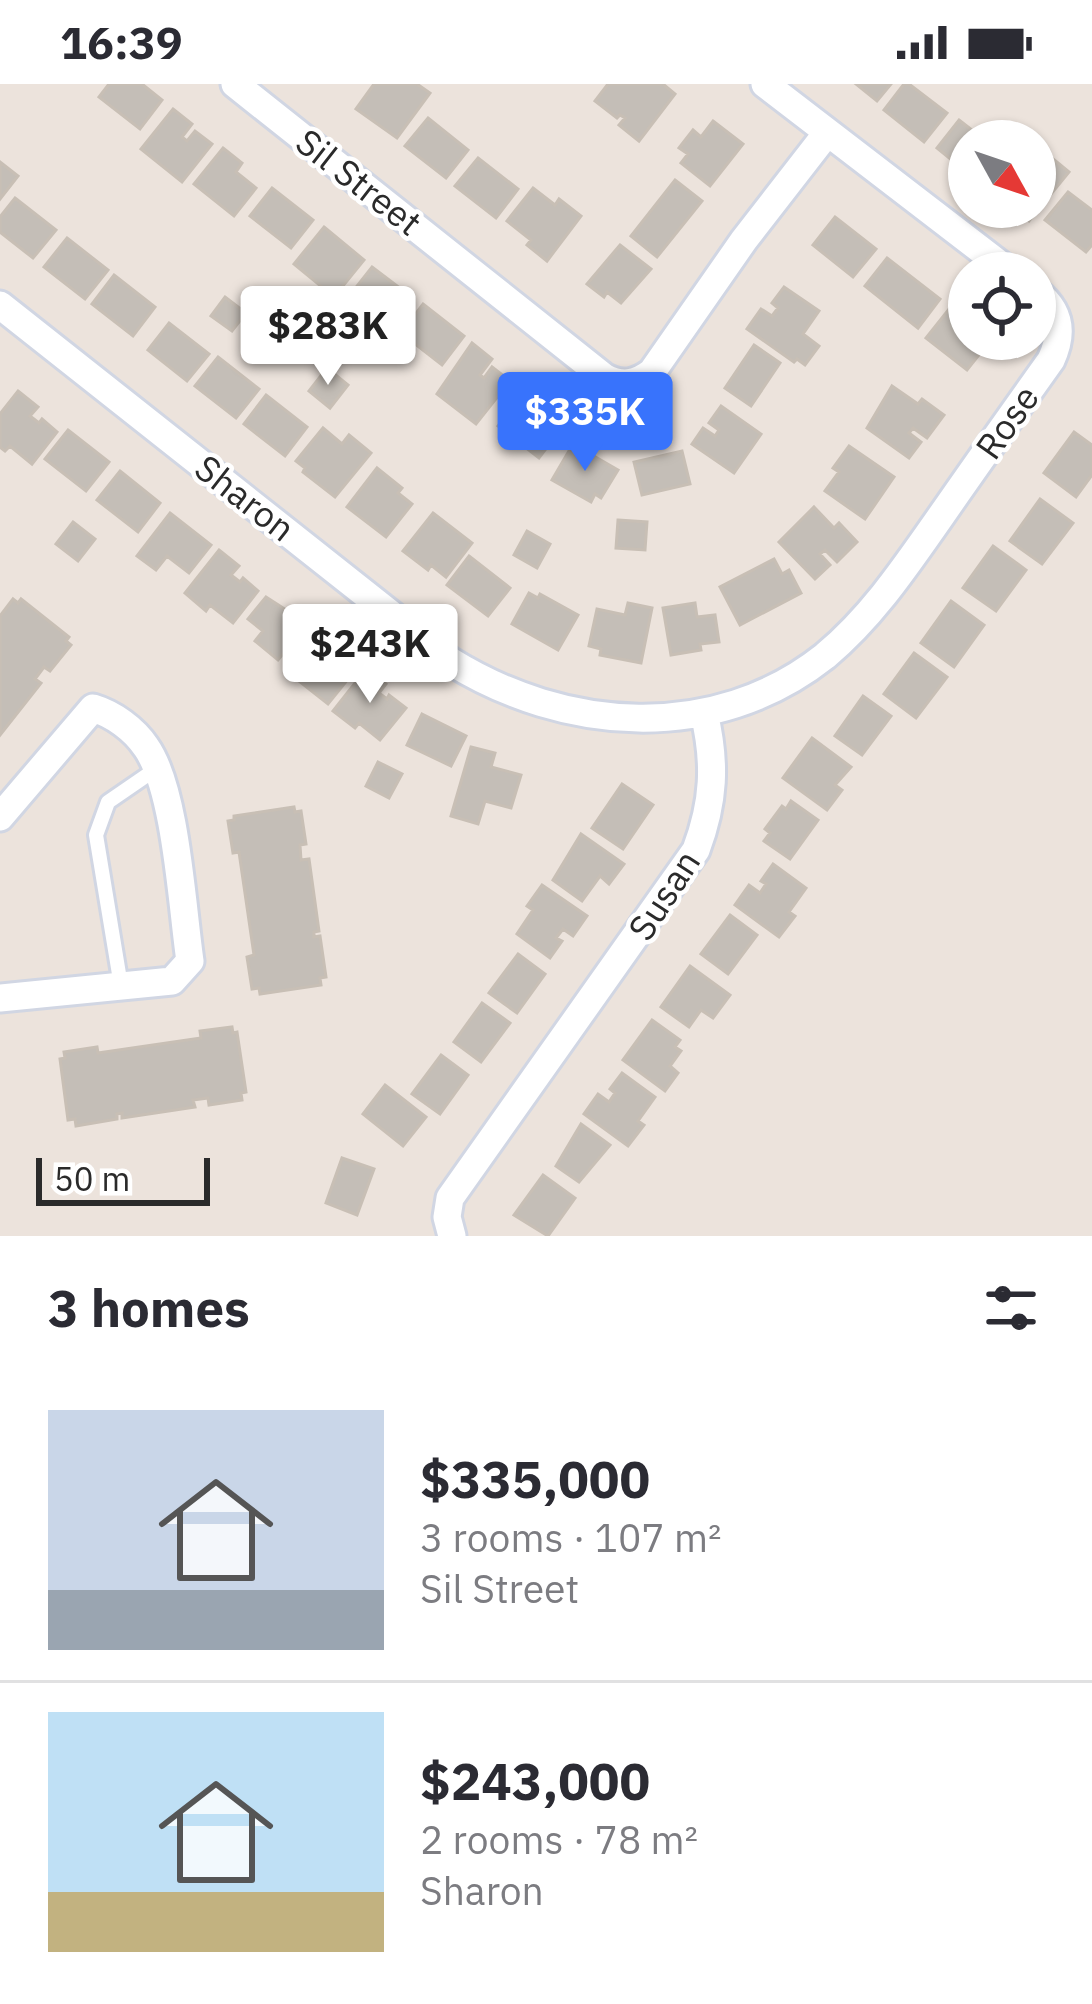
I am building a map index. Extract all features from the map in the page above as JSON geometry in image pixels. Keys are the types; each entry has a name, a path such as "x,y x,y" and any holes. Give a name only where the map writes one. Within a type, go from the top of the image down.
{"street":[{"name":"Sil Street","path":"235,84 604,376 624,384 652,372 744,240 827,133"},
{"path":"765,84 983,252"},
{"name":"Sharon","path":"0,305 474,676 536,704 598,718 704,713"},
{"name":"Rose","path":"1056,315 1056,347"},
{"name":"Rose","path":"704,713 785,681 822,658 875,607 1047,360"},
{"path":"0,817 93,708 128,728 148,748 165,794 190,961 172,981 0,998"},
{"name":"Susan","path":"450,1230 450,1198 696,850 708,817 714,776 704,713"}],"lane":[{"path":"122,986 97,835 108,802 155,769"}],"building":[{"path":"109,84 142,84 162,100 140,129 99,97"},
{"path":"374,84 417,84 430,93 397,138 356,109"},
{"path":"608,84 663,84 675,94 639,141 619,125 625,118 617,118 595,101"},
{"path":"856,84 891,84 877,101"},
{"path":"904,84 947,113 924,142 884,110"},
{"path":"173,109 192,124 182,137 187,141 195,131 212,144 182,182 141,149"},
{"path":"428,118 468,150 446,178 405,146"},
{"path":"713,121 743,144 710,186 681,163 688,154 679,148 693,130 701,137"},
{"path":"948,134 948,157 937,148"},
{"path":"223,148 242,163 236,172 256,188 234,216 194,184"},
{"path":"478,158 518,189 496,218 455,186"},
{"path":"1056,161 1069,172 1056,188"},
{"path":"0,162 18,176 0,199"},
{"path":"675,180 702,201 657,257 631,236"},
{"path":"272,188 313,220 291,248 250,216"},
{"path":"533,188 581,216 547,261 507,221"},
{"path":"1068,192 1092,210 1092,245 1086,252 1055,228 1056,207"},
{"path":"15,198 56,230 33,258 0,232 0,217"},
{"path":"835,217 876,249 853,277 813,245"},
{"path":"324,227 364,260 334,297 294,264"},
{"path":"67,238 108,270 85,299 44,267"},
{"path":"620,245 651,269 621,303 587,284"},
{"path":"887,258 940,299 918,328 865,286"},
{"path":"372,267 413,298 391,327 350,295"},
{"path":"114,275 155,307 133,336 92,304"},
{"path":"784,287 819,311 803,334 819,346 805,365 747,329 761,309 772,316 778,308 772,303"},
{"path":"225,297 246,313 232,331 211,316"},
{"path":"423,304 464,336 442,365 401,333"},
{"path":"948,310 948,355 926,338"},
{"path":"169,323 209,354 187,381 148,350"},
{"path":"472,343 492,359 480,375 484,378 492,367 510,381 476,424 437,394"},
{"path":"754,345 780,363 751,406 725,388"},
{"path":"218,357 259,389 236,418 195,386"},
{"path":"954,360 975,360 967,370"},
{"path":"327,368 348,385 330,408 309,391"},
{"path":"892,386 944,415 927,438 913,428 909,433 921,442 909,458 867,428"},
{"path":"18,391 38,407 30,416 57,432 32,464 10,446 5,451 0,447 0,414"},
{"path":"266,395 307,427 285,456 244,424"},
{"path":"520,397 561,429 539,458 498,426"},
{"path":"721,406 761,434 734,473 692,444 703,428 715,436 719,430 709,423"},
{"path":"323,428 342,444 349,435 371,453 335,497 296,461"},
{"path":"68,430 109,462 86,491 45,459"},
{"path":"1074,432 1092,445 1092,475 1076,497 1044,473"},
{"path":"573,444 618,470 601,498 595,494 591,502 552,480"},
{"path":"849,446 894,477 865,519 825,491 839,472 833,468"},
{"path":"682,451 690,484 642,495 634,462"},
{"path":"377,468 402,488 398,493 412,504 386,537 347,507"},
{"path":"120,471 160,503 138,532 97,500"},
{"path":"1040,499 1073,523 1042,564 1010,541"},
{"path":"814,507 834,528 839,523 857,542 837,562 825,550 820,554 830,565 815,579 779,542"},
{"path":"170,513 211,545 189,573 167,556 156,570 137,556"},
{"path":"433,513 472,543 446,577 403,551"},
{"path":"618,520 647,522 645,550 616,548"},
{"path":"73,522 95,539 78,561 56,544"},
{"path":"527,531 550,544 537,568 514,555"},
{"path":"993,546 1026,570 996,611 963,588"},
{"path":"219,550 239,566 231,575 258,591 233,623 210,605 206,611 185,593"},
{"path":"469,556 510,588 488,616 447,585"},
{"path":"774,559 782,574 789,570 801,593 740,625 720,587"},
{"path":"529,593 578,615 558,650 512,624"},
{"path":"266,597 308,624 278,660 255,641 263,631 248,619"},
{"path":"13,599 18,603 21,599 69,637 66,641 71,645 50,671 44,667 35,679 41,683 0,735 0,616"},
{"path":"951,601 984,625 954,667 921,643"},
{"path":"628,603 652,608 641,663 600,655 601,649 589,646 597,609 625,615"},
{"path":"695,603 697,617 715,615 719,642 671,655 663,608"},
{"path":"321,633 338,647 329,659 338,660 353,673 328,704 290,674"},
{"path":"914,653 947,677 916,718 884,694"},
{"path":"367,668 386,684 379,693 406,708 380,740 333,711"},
{"path":"863,696 891,716 862,755 835,736"},
{"path":"422,714 466,736 451,766 407,745"},
{"path":"812,738 851,767 835,785 842,790 827,810 783,778"},
{"path":"471,747 495,753 491,767 521,775 511,808 485,801 478,824 451,816"},
{"path":"378,762 402,774 389,798 366,786"},
{"path":"622,784 653,805 623,849 592,828"},
{"path":"791,801 818,820 790,859 764,841 770,833 765,829"},
{"path":"294,807 295,812 301,811 306,844 300,845 301,860 309,859 319,931 314,937 320,936 326,977 320,978 321,985 260,994 259,988 252,989 247,957 254,955 239,852 233,853 228,821 234,816"},
{"path":"581,834 624,864 609,884 600,876 582,901 553,880"},
{"path":"773,864 806,888 789,912 795,916 779,937 735,905 749,885 760,893 766,884 761,881"},
{"path":"542,885 587,916 573,936 563,929 556,938 562,941 550,958 517,934 533,910 527,906"},
{"path":"730,915 757,935 728,974 701,954"},
{"path":"518,954 545,974 517,1013 489,993"},
{"path":"690,966 730,995 713,1018 701,1010 689,1027 661,1007"},
{"path":"482,1003 510,1023 481,1062 454,1042"},
{"path":"652,1020 680,1040 675,1047 681,1051 670,1066 678,1073 665,1091 623,1060"},
{"path":"232,1027 237,1032 246,1092 241,1093 242,1100 209,1105 208,1098 193,1100 195,1107 122,1118 122,1113 117,1119 76,1126 75,1119 68,1120 60,1059 65,1058 64,1052 97,1047 98,1053 201,1038 200,1031"},
{"path":"441,1055 468,1075 440,1114 412,1094"},
{"path":"622,1073 655,1097 638,1121 644,1125 628,1146 584,1114 598,1094 609,1102 615,1093 610,1089"},
{"path":"385,1085 426,1117 403,1146 363,1114"},
{"path":"581,1124 610,1145 579,1182 556,1166"},
{"path":"342,1158 374,1169 357,1215 326,1203"},
{"path":"543,1175 575,1198 548,1236 514,1215"}]}
